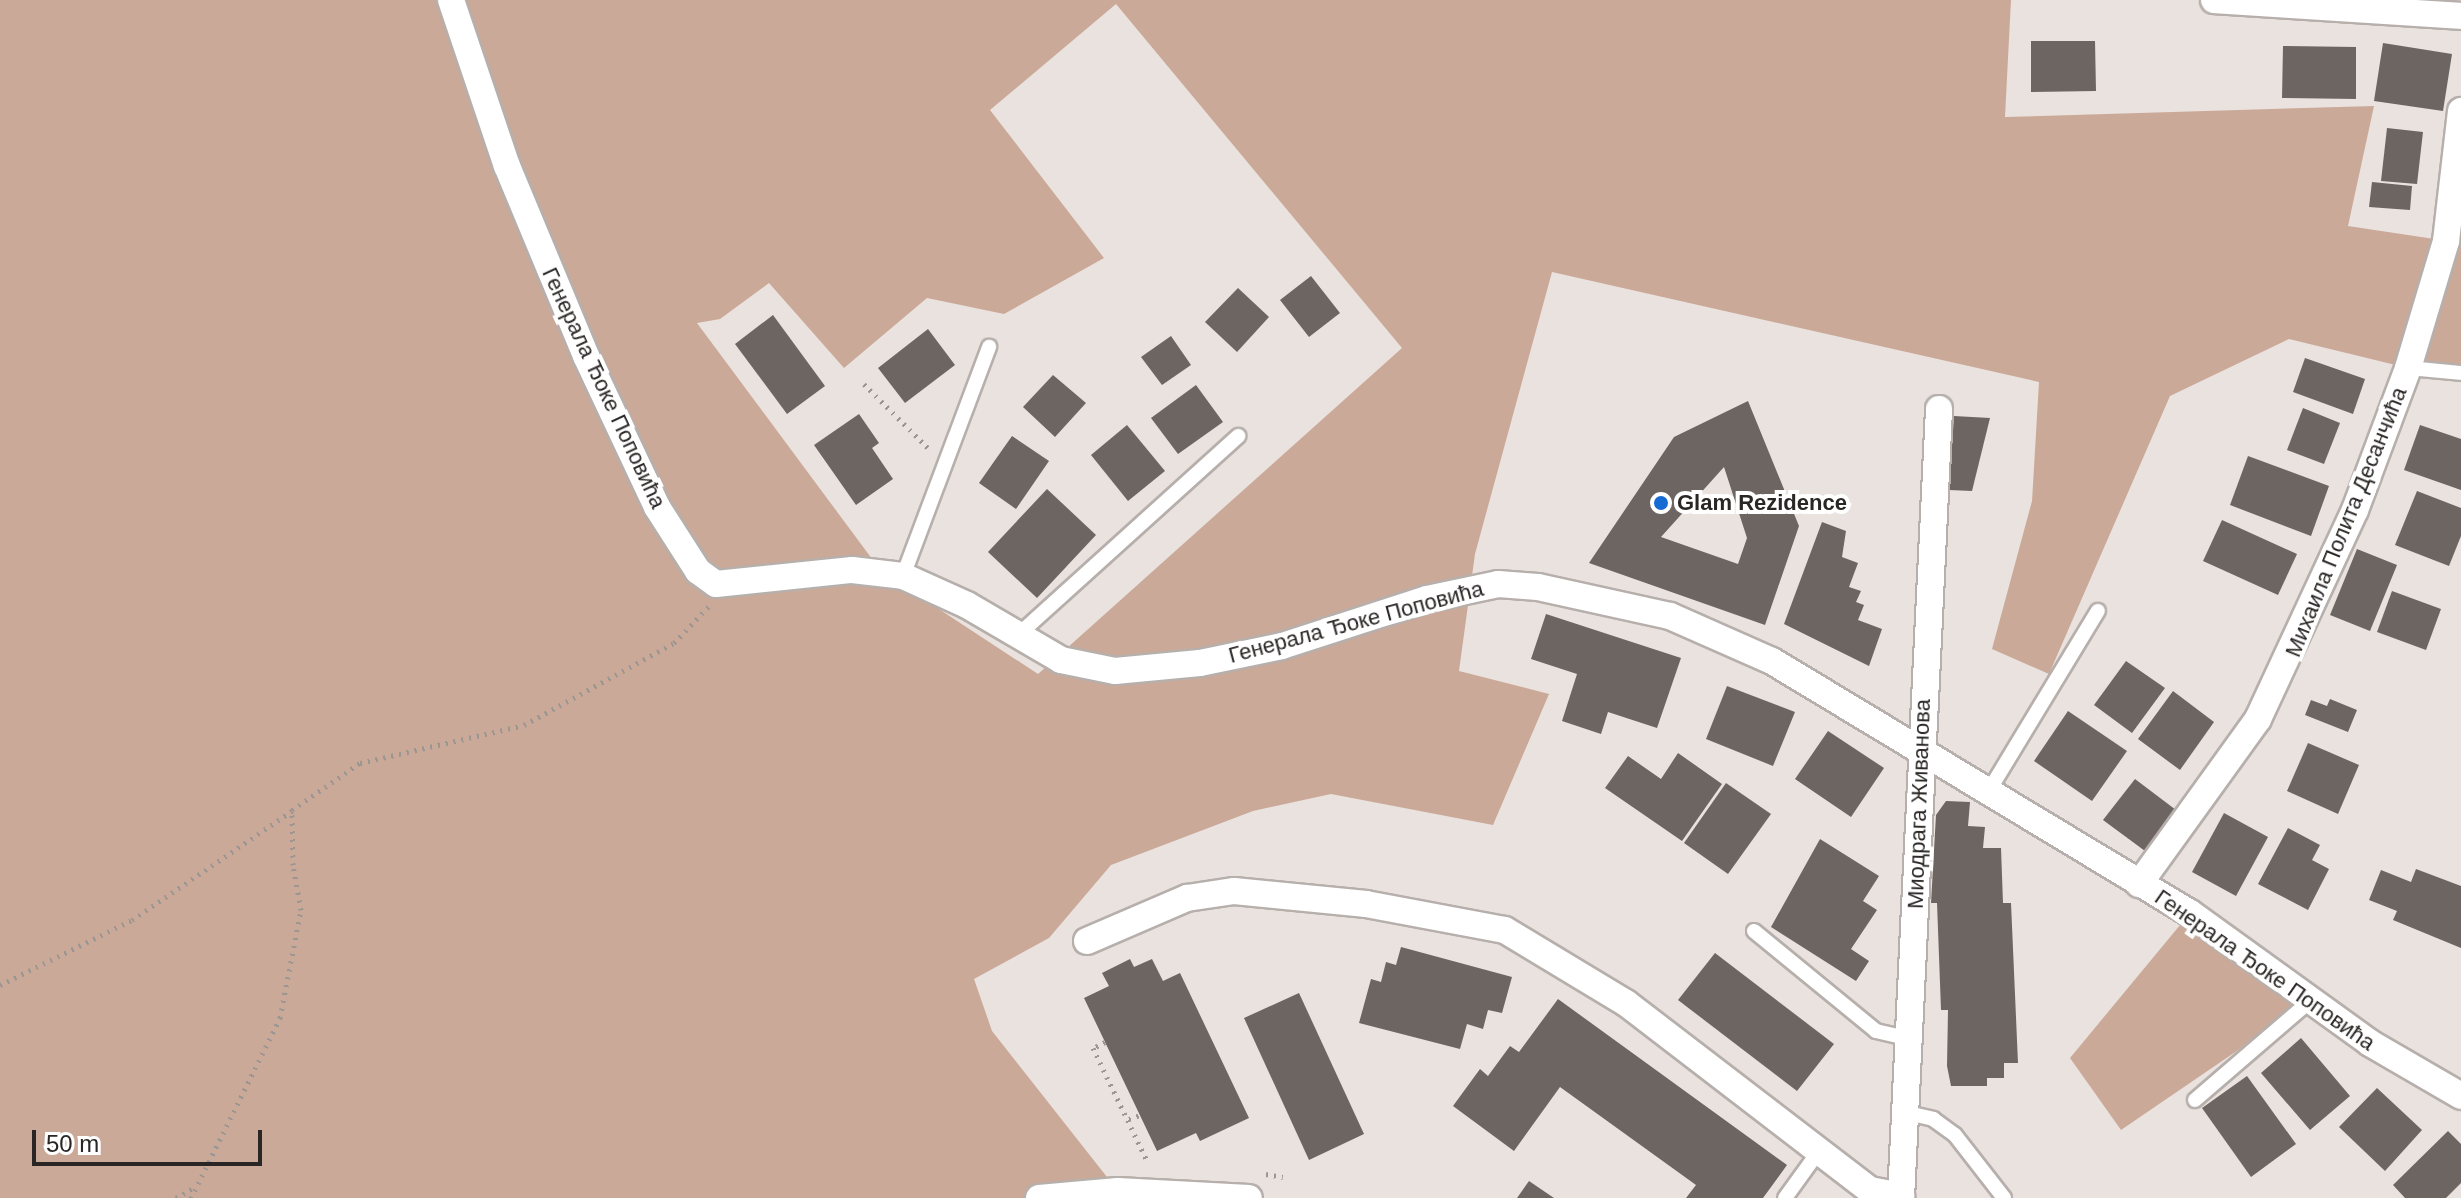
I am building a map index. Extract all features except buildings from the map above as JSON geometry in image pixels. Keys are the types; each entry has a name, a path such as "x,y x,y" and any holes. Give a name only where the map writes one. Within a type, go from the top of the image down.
{"street":[{"name":"Генерала Ђоке Поповића","path":"451,0 507,166 586,356 657,507 698,571 716,584 852,570 903,576 1061,660 1141,670 1282,646 1463,589 1538,587 1628,604 1713,631 1772,661 1987,795 2190,913 2381,1050 2461,1096"},
{"path":"2214,0 2461,16"},
{"name":"Михаила Полита Десанчића","path":"2139,884 2258,719 2285,669 2355,510 2408,368 2446,241 2461,118"},
{"name":"Миодрага Живанова","path":"1901,1197 1908,1113 1920,754 1939,409"},
{"path":"1087,941 1187,898 1234,891 1366,904 1505,930 1626,1003 1870,1190 1901,1197"},
{"path":"1039,1198 1118,1191 1249,1198"}],"lane":[{"path":"903,576 989,347"},
{"path":"2408,368 2461,373"},
{"path":"1018,635 1238,436"},
{"path":"1987,795 2098,611"},
{"path":"1754,931 1876,1031 1910,1039"},
{"path":"2195,1100 2310,1001"},
{"path":"1908,1113 1933,1119 1955,1135 2004,1198"},
{"path":"1785,1198 1819,1151"}],"path":[{"path":"864,384 944,463"},
{"path":"0,985 132,920 360,763 489,737 546,714 674,643 700,621 716,584"},
{"path":"191,1198 243,1102 280,1018 301,910 293,865 292,810"},
{"path":"1105,1042 1093,1048 1129,1119 1146,1163"},
{"path":"1129,1119 1140,1115"},
{"path":"176,1198 195,1187"}],"shaded area":[{"path":"0,0 2011,0 2005,117 2374,106 2348,226 2461,243 2461,373 2408,368 2289,339 2170,396 2049,674 1992,649 2032,501 2039,382 1552,272 1475,554 1459,671 1549,694 1493,825 1331,794 1253,811 1111,865 1049,938 974,979 992,1031 1118,1191 1039,1198 0,1198","holes":["1116,4 1402,348 1038,674 881,571 697,323 720,319 769,283 844,368 927,298 1004,314 1104,258 990,110"]},
{"path":"2190,913 2310,1001 2121,1130 2070,1058"}],"place":[{"name":"Glam Rezidence","path":"1661,503"}]}
